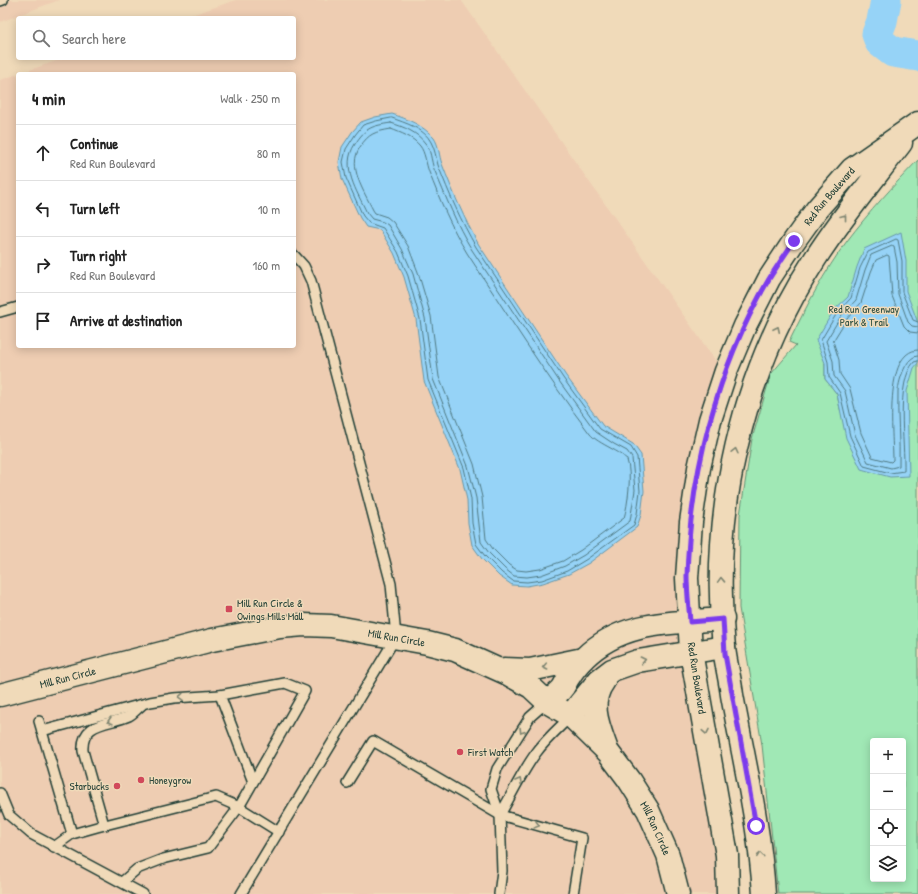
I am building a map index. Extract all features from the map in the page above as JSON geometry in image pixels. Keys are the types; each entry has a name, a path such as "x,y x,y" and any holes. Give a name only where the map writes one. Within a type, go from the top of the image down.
{"main road":[{"name":"Red Run Boulevard","path":"764,894 756,826 724,647 721,575 723,523 729,478 740,428 755,381 771,341 792,297 814,259 836,228 916,124"},
{"name":"Red Run Boulevard","path":"728,894 727,855 691,652 687,578 691,522 699,468 710,420 726,371 745,326 769,279 794,241 817,209 852,169 916,124"},
{"path":"547,702 562,689 570,675 583,658 609,638 630,630 658,624 723,619"},
{"name":"Mill Run Circle","path":"0,696 212,640 280,627 304,625 331,626 396,637 455,650 497,668 531,686 547,702 571,716 608,752 629,780 648,810 668,855 678,894"},
{"path":"571,716 580,702 599,680 612,670 638,661 724,647"},
{"path":"497,668 530,670 583,658"},
{"path":"608,752 597,722 595,705 596,696 600,686 612,670"}],"lane":[{"path":"241,894 396,637 391,584 311,281 304,266 296,257"},
{"path":"0,312 16,308"},
{"path":"42,730 143,703 174,698 220,695 285,683 305,691 239,807 208,848 163,859 137,869 122,882"},
{"path":"220,695 253,782"},
{"path":"499,894 502,871 500,815 491,789 498,769 530,717 547,702"},
{"path":"104,825 83,751 83,742 86,735 97,725 129,716 143,703"},
{"path":"500,815 522,775 537,752 553,733 571,716"},
{"path":"39,721 72,834"},
{"path":"347,783 373,741 500,815 582,838 574,894"},
{"path":"0,793 8,815 32,834 143,894"},
{"path":"54,846 72,834 216,797 239,807 279,832"}],"shaded area":[{"path":"0,0 59,0 16,16 0,22"},
{"path":"236,0 461,0 720,367 685,520 722,894 0,894 0,80 16,75 16,348 296,348 296,72 24,72 59,60 296,60 296,16 189,16"}],"green space":[{"name":"Red Run Greenway Park & Trail","path":"918,160 918,894 778,894 762,745 739,608 740,515 752,439 771,374 796,345 789,342 823,277 855,230 881,199","holes":["825,363 869,471 840,409 837,394 825,379"]}],"water":[{"path":"392,114 420,126 434,138 442,164 455,195 468,225 479,245 566,376 603,426 633,444 641,455 644,491 641,515 637,527 589,563 569,574 543,583 527,586 512,585 499,576 482,559 472,545 468,523 467,500 460,469 424,381 416,319 404,277 394,253 380,230 366,227 360,218 342,179 339,162 342,147 352,132 361,122 375,117"},
{"path":"901,232 906,261 906,291 918,323 918,363 914,368 907,391 909,476 890,477 861,469 846,438 837,394 825,379 825,363 816,340 834,310 848,297 864,249"}],"waterway":[{"path":"886,0 882,21 877,34 880,42 893,52 918,56"}],"place":[{"name":"Mill Run Circle & Owings Mills Mall","path":"229,609"},
{"name":"First Watch","path":"460,752"},
{"name":"Honeygrow","path":"141,780"},
{"name":"Starbucks","path":"117,786"}],"route":[{"path":"756,826 725,654 723,619 690,622 687,578 691,522 699,468 710,420 726,371 745,326 769,279 794,241"}]}
